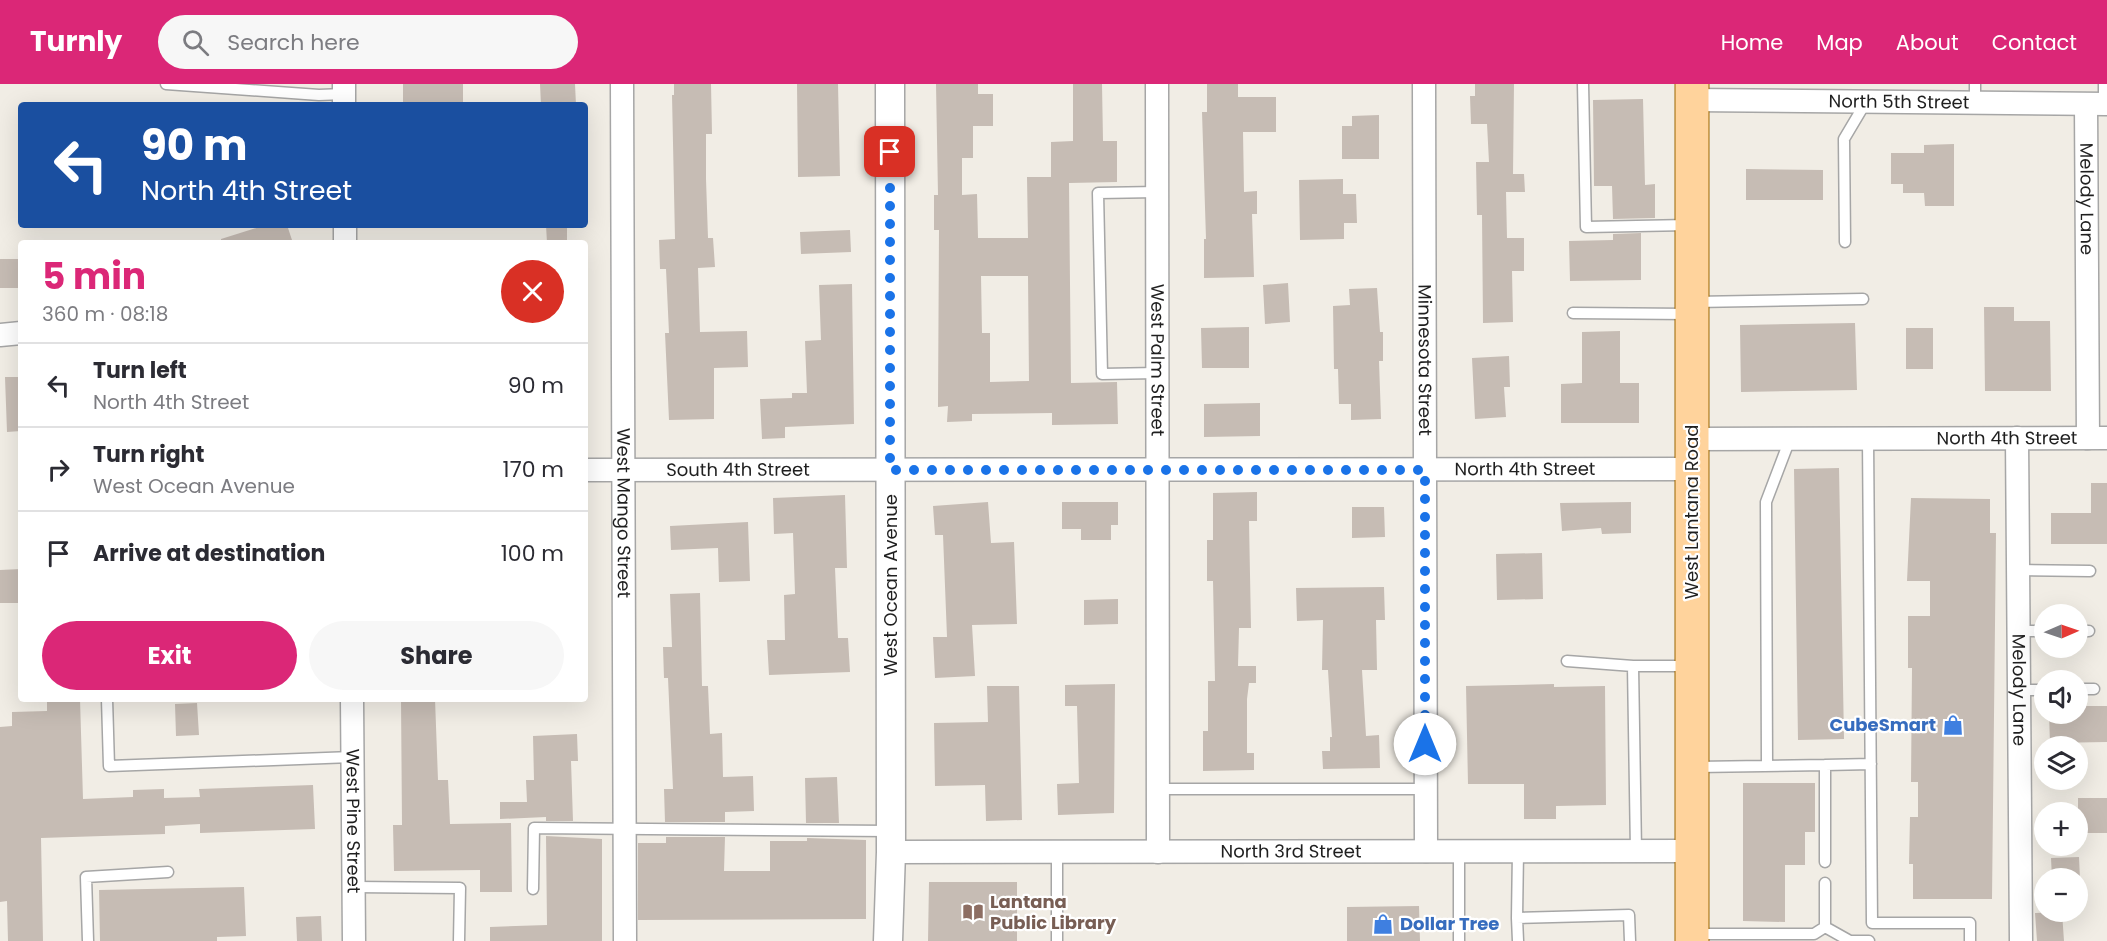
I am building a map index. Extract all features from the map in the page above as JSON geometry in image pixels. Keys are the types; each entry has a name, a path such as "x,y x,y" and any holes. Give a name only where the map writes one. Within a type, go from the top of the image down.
{"main road":[{"name":"West Lantana Road","path":"1692,92 1692,938"}],"street":[{"name":"West Mango Street","path":"622,84 625,941"},
{"name":"West Ocean Avenue","path":"888,941 891,842 890,84"},
{"name":"West Palm Street","path":"1157,84 1158,852"},
{"name":"Minnesota Street","path":"1424,84 1426,851"},
{"name":"North 5th Street","path":"1692,92 1866,102 1975,94 2100,99"},
{"name":"Melody Lane","path":"2098,438 2100,99"},
{"path":"0,335 18,333"},
{"name":"Melody Lane","path":"2017,438 2021,941"},
{"name":"North 4th Street","path":"890,470 1425,470 1692,454 1790,439 2098,438"},
{"name":"South 4th Street","path":"588,470 890,470"},
{"name":"West Pine Street","path":"351,702 354,941"},
{"name":"North 3rd Street","path":"891,842 1057,852 1692,851"}],"lane":[{"path":"166,84 319,95 344,94"},
{"path":"1583,84 1586,227 1692,225"},
{"path":"1845,242 1844,140 1866,102"},
{"path":"1157,192 1098,193 1102,374 1157,373"},
{"path":"1573,313 1863,299"},
{"path":"1767,766 1766,502 1790,439"},
{"path":"1825,927 1850,941 1869,941 1872,923 1868,439"},
{"path":"2018,570 2090,571"},
{"path":"2018,631 2034,631"},
{"path":"1567,661 1633,666 1692,666"},
{"path":"1633,666 1636,851"},
{"path":"2088,689 2094,689"},
{"path":"2019,690 2034,690"},
{"path":"107,702 109,766 352,757"},
{"path":"1692,767 1871,764"},
{"path":"1825,765 1825,862"},
{"path":"1158,789 1425,789"},
{"path":"533,889 534,828 624,829 891,842"},
{"path":"1459,851 1459,941"},
{"path":"1518,851 1518,941"},
{"path":"1057,852 1057,941"},
{"path":"87,941 86,877 168,872"},
{"path":"1825,883 1825,927"},
{"path":"354,887 460,888 459,941"},
{"path":"1517,918 1629,915 1630,941"},
{"path":"1872,923 1970,923 1970,941"},
{"path":"1692,938 1814,934 1825,927"}],"building":[{"path":"403,84 463,84 463,102 403,102"},
{"path":"540,84 575,84 576,102 541,102"},
{"path":"674,84 711,84 712,134 706,134 706,179 708,238 713,238 715,267 698,268 700,332 747,331 748,367 714,368 714,419 669,420 665,333 669,333 666,269 660,269 659,240 675,239 672,95 674,95"},
{"path":"797,84 838,84 840,176 798,177"},
{"path":"936,84 978,84 978,94 993,94 993,126 973,126 973,158 962,158 962,195 977,194 978,238 1028,238 1027,177 1051,177 1051,142 1073,141 1073,84 1102,84 1103,141 1117,141 1117,182 1069,183 1071,383 1117,382 1118,424 1052,425 1052,413 972,414 972,421 947,422 948,406 938,407 939,230 934,230 934,195 938,195","holes":["981,276 1028,276 1029,381 990,382 990,333 982,333"]},
{"path":"1207,84 1238,84 1238,97 1276,97 1276,132 1243,132 1244,192 1257,191 1257,214 1252,214 1254,277 1204,278 1204,239 1206,239 1202,112 1207,112"},
{"path":"1475,84 1514,84 1513,174 1524,174 1525,192 1506,192 1507,238 1524,238 1524,271 1512,271 1513,322 1483,323 1482,215 1477,215 1476,162 1489,162 1487,124 1471,124 1470,96 1475,96"},
{"path":"1643,99 1645,185 1655,184 1655,218 1613,219 1612,186 1594,186 1593,100"},
{"path":"1379,115 1379,159 1342,159 1342,126 1352,126 1352,116"},
{"path":"1954,144 1954,206 1925,206 1924,193 1903,193 1903,184 1891,184 1891,153 1924,153 1924,145"},
{"path":"1746,169 1823,170 1823,200 1746,200"},
{"path":"1343,179 1343,194 1356,194 1357,223 1344,223 1344,239 1300,240 1299,180"},
{"path":"256,228 288,228 292,240 221,240"},
{"path":"546,228 567,228 567,240 547,240"},
{"path":"850,230 851,252 801,254 800,232"},
{"path":"1641,233 1641,280 1570,281 1569,241 1613,240 1613,234"},
{"path":"0,259 18,259 18,288 0,288"},
{"path":"1288,283 1290,322 1265,324 1263,285"},
{"path":"852,284 854,424 785,427 785,438 762,439 760,399 792,398 792,393 807,393 805,341 821,340 819,285"},
{"path":"1377,288 1380,332 1383,332 1383,361 1379,361 1381,419 1351,420 1351,404 1339,404 1338,369 1334,369 1333,306 1350,305 1349,289"},
{"path":"1984,307 2014,307 2014,321 2050,321 2051,391 1985,391"},
{"path":"1855,323 1857,390 1741,392 1740,325"},
{"path":"1249,327 1249,368 1202,368 1201,328"},
{"path":"1906,328 1933,328 1933,369 1906,369"},
{"path":"1620,331 1620,383 1639,383 1639,423 1561,423 1561,384 1582,383 1582,332"},
{"path":"1509,356 1510,387 1504,387 1506,417 1475,419 1472,358"},
{"path":"5,377 18,377 18,431 7,432"},
{"path":"1260,403 1260,436 1204,437 1204,404"},
{"path":"1839,468 1844,739 1798,740 1794,469"},
{"path":"2091,483 2107,483 2107,544 2051,544 2051,513 2091,513"},
{"path":"1257,492 1257,521 1249,521 1251,628 1239,628 1238,666 1256,666 1256,683 1249,683 1247,699 1247,753 1254,753 1254,770 1203,771 1203,731 1208,731 1208,681 1215,681 1213,581 1207,581 1207,540 1213,540 1213,493"},
{"path":"845,495 847,568 835,568 838,638 848,638 850,672 769,675 767,640 785,640 784,595 795,594 793,533 774,534 773,498"},
{"name":"CubeSmart","path":"1911,498 1990,499 1990,533 1996,533 1992,899 1913,899 1913,864 1909,864 1910,817 1918,817 1918,782 1911,782 1912,668 1908,668 1908,616 1930,616 1930,581 1907,581"},
{"path":"988,502 991,543 1014,542 1017,624 972,625 975,676 935,678 933,637 947,637 943,535 935,535 933,506"},
{"path":"1062,502 1118,502 1118,525 1111,525 1111,540 1081,540 1081,529 1062,529"},
{"path":"1631,502 1631,533 1602,534 1601,528 1562,531 1560,503"},
{"path":"1352,507 1384,507 1385,537 1352,538"},
{"path":"748,522 750,581 719,582 718,548 671,550 670,526"},
{"path":"1542,553 1543,599 1497,600 1496,554"},
{"path":"18,569 18,603 0,603 0,570"},
{"path":"1384,587 1385,620 1376,620 1377,670 1362,670 1366,736 1379,735 1380,768 1323,769 1322,751 1330,751 1330,737 1332,737 1328,670 1322,670 1323,620 1297,621 1296,588"},
{"path":"700,593 702,686 708,686 710,734 722,733 723,777 753,776 754,811 725,812 725,822 665,822 664,789 673,789 668,678 664,678 663,647 672,647 670,594"},
{"path":"1118,599 1118,624 1084,625 1084,600"},
{"path":"1115,684 1114,813 1058,815 1057,784 1079,783 1077,706 1065,706 1065,685"},
{"path":"1554,684 1554,687 1605,686 1606,805 1556,806 1556,819 1524,819 1524,784 1468,784 1466,686"},
{"path":"987,686 1019,686 1022,820 986,821 985,785 935,786 934,723 988,722"},
{"path":"47,702 80,702 83,799 133,797 133,790 164,789 164,798 200,797 199,789 313,785 315,829 200,833 200,824 165,826 165,834 41,838 43,941 8,941 7,901 0,902 0,727 12,726 12,712 47,711"},
{"path":"401,702 435,702 438,780 448,780 450,824 511,823 512,892 480,892 480,870 394,871 393,825 402,825"},
{"path":"197,703 199,735 176,736 175,704"},
{"path":"2088,706 2107,706 2107,742 2088,742 2088,736 2050,736 2049,724 2088,724"},
{"path":"577,734 578,761 571,761 573,821 546,821 546,817 500,819 500,802 527,802 526,780 534,780 533,736"},
{"path":"837,777 839,823 806,823 805,778"},
{"path":"1743,783 1815,783 1815,832 1805,832 1805,865 1785,865 1785,922 1743,921"},
{"path":"2078,798 2107,798 2107,833 2088,833 2088,802 2078,802"},
{"path":"546,836 602,839 602,941 490,941 490,927 547,925"},
{"path":"666,837 725,837 724,871 770,871 770,841 807,841 807,838 866,840 866,919 638,920 638,843 666,843"},
{"path":"2079,857 2080,868 2051,868 2051,858"},
{"name":"Lantana Public Library","path":"929,882 1017,882 1017,941 928,941"},
{"path":"244,887 246,936 217,937 217,941 100,941 99,890"},
{"name":"Dollar Tree","path":"1419,906 1420,941 1347,941 1347,907"},
{"path":"321,916 322,941 297,941 296,917"},
{"path":"2036,922 2063,922 2064,941 2037,941"}],"place":[{"name":"CubeSmart","path":"1953,725"},
{"name":"Lantana Public Library","path":"973,912"},
{"name":"Dollar Tree","path":"1383,924"}],"route":[{"path":"890,152 890,470 1425,470 1425,744"}]}
